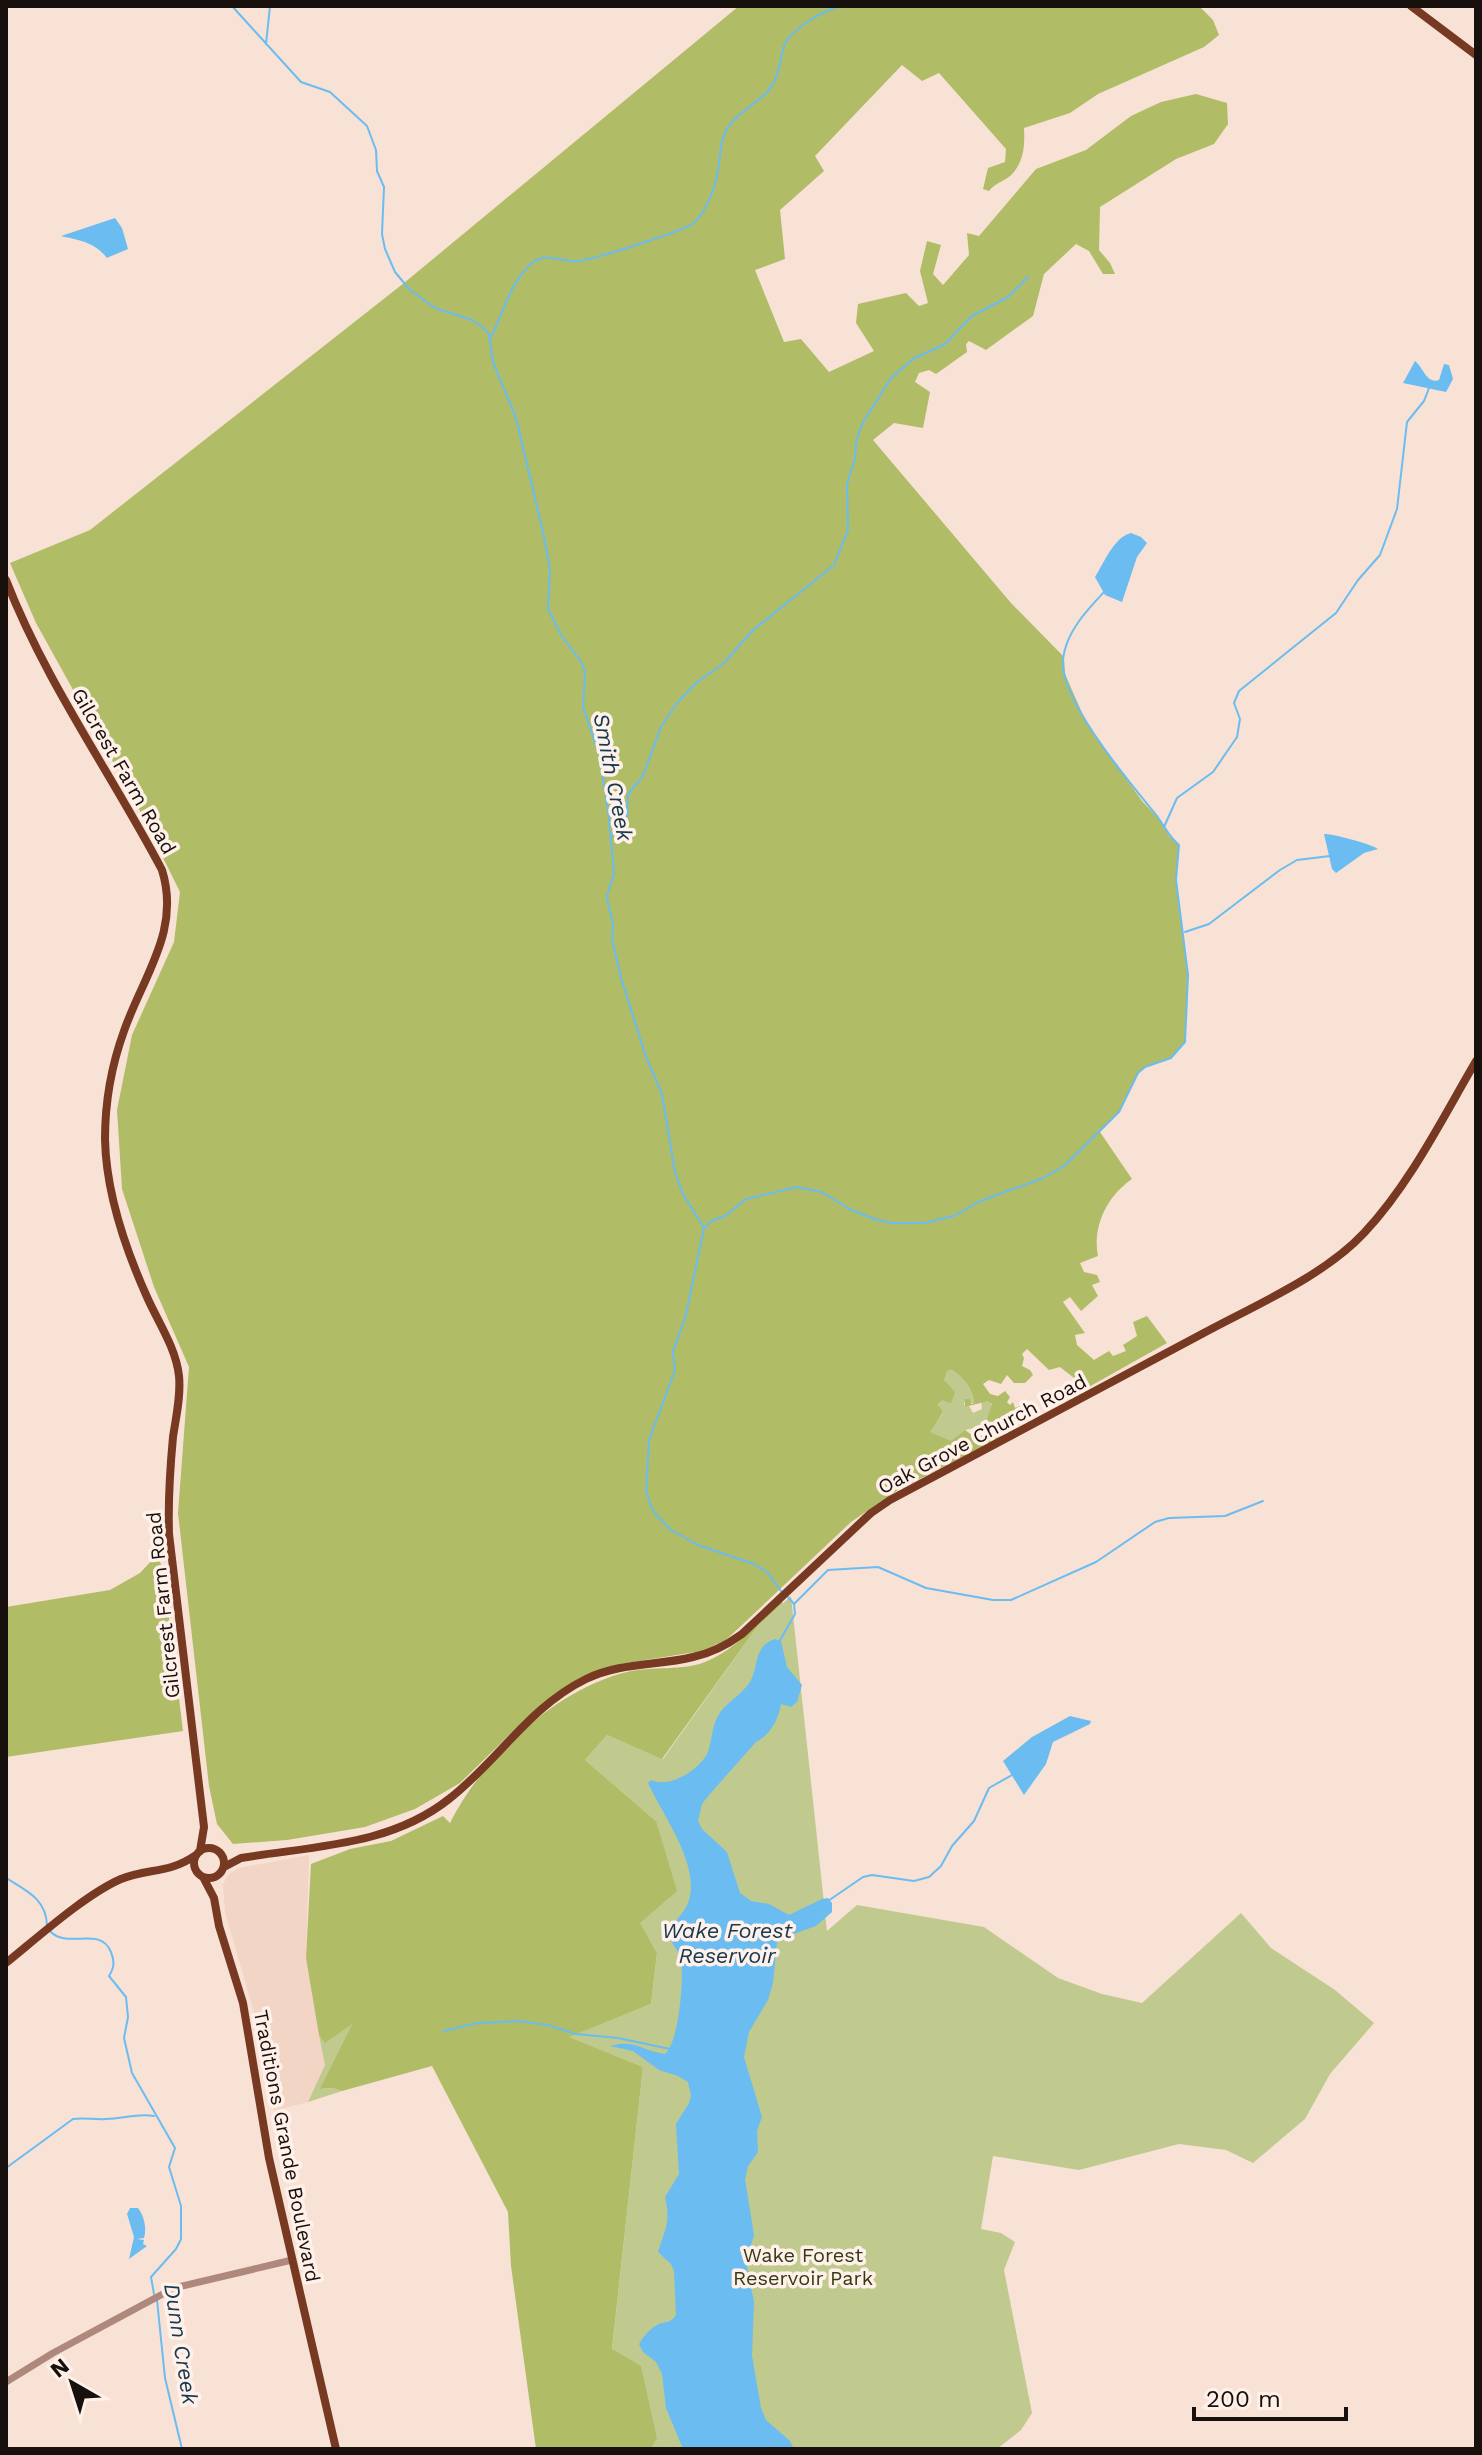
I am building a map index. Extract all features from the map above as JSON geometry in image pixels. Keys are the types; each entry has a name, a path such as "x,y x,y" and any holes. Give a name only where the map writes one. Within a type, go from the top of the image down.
{"main road":[{"path":"1411,6 1476,55"},
{"name":"Gilcrest Farm Road","path":"6,580 33,645 162,870 168,896 166,929 116,1058 105,1138 112,1196 122,1232 167,1339 179,1376 168,1495 169,1534 204,1827 198,1853"},
{"name":"Oak Grove Church Road","path":"222,1870 241,1858 372,1837 415,1821 455,1794 524,1723 558,1695 608,1671 647,1662 691,1658 728,1644 871,1513 890,1500 1329,1263 1364,1233 1379,1215 1422,1152 1476,1061"},
{"name":"Gilcrest Farm Road","path":"204,1827 219,1851"},
{"path":"6,1963 95,1894 122,1879 174,1868 208,1848 219,1851 222,1870 213,1877 174,1868"},
{"name":"Oak Grove Church Road","path":"219,1851 241,1858"},
{"path":"198,1853 194,1865 201,1875"},
{"name":"Traditions Grande Boulevard","path":"214,1898 222,1870"},
{"name":"Traditions Grande Boulevard","path":"201,1875 214,1898 219,1926 243,2003 269,2158 336,2449"}],"street":[{"path":"6,2382 167,2291 292,2260"}],"shaded area":[{"path":"309,1855 306,1958 325,2065 308,2102 274,2111 274,2098 255,2016 225,1912 223,1884 229,1874 239,1868"}],"green space":[{"path":"739,6 1199,6 1213,20 1219,35 1204,47 1098,94 1070,113 1024,128 1024,148 1018,166 989,191 983,189 988,168 1005,162 1006,149 939,73 922,81 902,65 815,156 824,171 780,210 785,259 755,270 784,342 801,339 829,372 874,351 856,323 858,304 906,293 919,306 928,303 920,271 927,241 941,245 933,274 943,285 969,255 967,233 979,236 1036,169 1086,150 1131,116 1161,102 1196,94 1227,103 1228,124 1214,144 1176,159 1100,207 1099,250 1115,274 1103,274 1089,251 1076,244 1044,274 1033,316 986,350 969,341 966,344 967,352 936,374 929,370 919,373 915,382 930,392 923,428 894,423 873,440 1011,603 1064,657 1065,674 1086,722 1142,801 1179,845 1176,880 1188,975 1185,1042 1171,1058 1145,1067 1138,1073 1119,1112 1100,1132 1132,1179 1115,1194 1103,1213 1097,1234 1098,1256 1080,1263 1084,1272 1097,1275 1100,1282 1092,1285 1098,1296 1081,1311 1070,1297 1063,1302 1085,1333 1075,1335 1077,1345 1094,1360 1109,1351 1113,1356 1126,1351 1123,1345 1137,1336 1133,1322 1147,1316 1167,1343 1087,1388 1060,1367 1049,1370 1027,1349 1022,1354 1022,1366 1033,1375 1025,1383 1014,1383 1007,1375 1001,1384 989,1380 983,1384 990,1394 998,1396 1005,1391 1010,1397 1007,1402 1010,1405 1013,1402 1015,1408 1020,1406 1011,1426 998,1422 999,1426 989,1427 991,1422 987,1419 992,1404 988,1401 965,1407 965,1399 974,1403 970,1389 956,1373 947,1371 944,1380 955,1392 951,1403 942,1400 938,1405 943,1412 930,1432 951,1441 965,1430 976,1438 993,1431 1002,1437 898,1490 851,1522 726,1640 702,1651 620,1664 595,1673 537,1708 460,1783 415,1809 365,1827 287,1840 233,1844 217,1824 209,1786 178,1513 189,1367 154,1287 122,1189 117,1110 132,1035 174,942 180,892 138,807 36,623 10,563 90,530 404,283"},
{"path":"952,1370 964,1380 972,1393 974,1403 964,1403 965,1407 969,1406 973,1413 982,1409 981,1399 989,1401 992,1405 992,1422 965,1430 951,1442 929,1432 943,1413 938,1406 945,1375"},
{"path":"157,1555 163,1569 183,1731 6,1757 6,1607 110,1590 140,1573"},
{"name":"Wake Forest Reservoir Park","path":"791,1596 827,1931 857,1905 984,1927 1058,1978 1102,1994 1142,2003 1241,1913 1271,1948 1335,1990 1374,2023 1330,2074 1305,2119 1253,2163 1226,2150 1179,2144 1079,2170 993,2156 981,2229 1001,2233 1015,2242 1004,2270 1032,2413 1021,2430 997,2449 651,2449 657,2439 612,2350 643,2067 568,2037 651,2004 657,1953 639,1923 656,1821 585,1760 607,1735 663,1759 757,1627"},
{"path":"781,1601 783,1603 757,1627 662,1759 607,1735 585,1760 656,1821 677,1891 640,1923 657,1953 651,2004 569,2037 643,2067 612,2349 641,2366 657,2439 651,2449 536,2449 511,2266 508,2212 432,2066 342,2091 320,2089 352,2024 325,2043 319,2035 306,1958 311,1864 350,1849 391,1841 443,1816 450,1823 481,1774 501,1751 548,1710 600,1681 627,1672 687,1667 716,1657 755,1627"},
{"path":"353,2022 321,2089 342,2091 308,2102 325,2065 319,2035 326,2042"}],"water":[{"path":"115,218 122,228 128,249 107,258 92,245 61,236"},
{"path":"1415,361 1428,378 1435,381 1439,380 1444,364 1449,365 1453,379 1446,392 1403,383"},
{"path":"1131,533 1147,543 1137,557 1122,602 1105,595 1095,577 1119,540"},
{"path":"1324,834 1378,849 1364,853 1336,873 1332,869"},
{"name":"Wake Forest Reservoir","path":"775,1639 781,1641 787,1667 802,1685 797,1702 791,1707 781,1704 770,1731 756,1742 709,1795 702,1804 698,1821 702,1829 727,1852 740,1893 751,1901 769,1904 789,1915 822,1899 828,1898 832,1903 832,1912 816,1926 782,1938 777,1943 773,1983 768,2000 749,2032 744,2057 762,2117 757,2131 758,2152 748,2166 745,2179 754,2235 746,2262 754,2302 752,2356 766,2420 793,2447 683,2449 666,2408 662,2374 656,2362 643,2352 639,2344 653,2328 671,2321 676,2315 674,2271 658,2252 667,2219 665,2197 679,2174 676,2124 691,2096 688,2082 659,2070 633,2051 610,2046 632,2045 665,2054 674,2037 679,2010 681,1960 668,1931 689,1900 689,1871 685,1855 648,1783 651,1780 675,1780 704,1759 718,1716 748,1684 760,1651"},
{"path":"1070,1716 1091,1721 1053,1742 1046,1764 1024,1795 1003,1761 1032,1737"},
{"path":"130,2208 138,2208 142,2215 145,2234 144,2238 137,2239 144,2240 143,2244 147,2246 129,2259 134,2237 127,2214"}],"waterway":[{"name":"Smith Creek","path":"232,6 301,82 330,92 367,126 376,150 377,171 384,187 382,234 395,272 410,290 435,308 472,320 489,335 493,362 516,418 543,532 550,569 548,609 561,635 582,663 585,674 583,707 599,754 608,809 614,873 607,896 621,978 646,1057 662,1094 675,1172 683,1194 704,1228 685,1319 673,1351 675,1370 649,1440 646,1492 653,1511 671,1530 698,1545 754,1564 767,1572 781,1591"},
{"path":"266,44 270,6"},
{"path":"491,337 518,278 537,260 579,261 658,238 694,223 711,195 725,133 733,121 772,86 788,40 809,21 842,6"},
{"path":"611,836 627,816 628,794 643,776 661,727 677,703 696,683 724,663 752,631 834,565 848,530 847,484 856,442 862,424 891,378 913,359 945,344 972,316 1008,297 1028,277"},
{"path":"1164,827 1177,798 1213,772 1237,737 1240,719 1234,703 1239,691 1336,613 1358,580 1380,555 1397,509 1407,422 1424,401 1429,388"},
{"path":"705,1227 746,1199 796,1187 822,1192 849,1209 891,1223 924,1223 954,1216 978,1202 1043,1178 1064,1166 1119,1112 1138,1073 1145,1067 1171,1058 1185,1042 1188,975 1176,880 1179,845 1099,741 1072,696 1065,676 1063,659 1068,640 1105,591"},
{"path":"1185,932 1209,924 1297,860 1330,856"},
{"path":"794,1604 828,1570 878,1567 926,1588 993,1600 1011,1600 1096,1562 1155,1522 1169,1518 1225,1516 1263,1501"},
{"name":"Smith Creek","path":"779,1642 795,1614 794,1604 788,1597"},
{"path":"828,1901 863,1877 872,1875 914,1881 929,1877 941,1866 952,1846 974,1821 989,1788 1012,1775"},
{"path":"6,1878 39,1902 47,1925"},
{"path":"50,1931 65,1938 99,1940 111,1952 113,1965 109,1976 126,1997 128,2017 124,2038 132,2073 175,2148 169,2167 181,2206 181,2239 151,2277 154,2294"},
{"path":"443,2031 478,2023 519,2021 670,2049"},
{"path":"6,2168 73,2119 154,2116"},
{"name":"Dunn Creek","path":"157,2300 165,2378 182,2449"}]}
